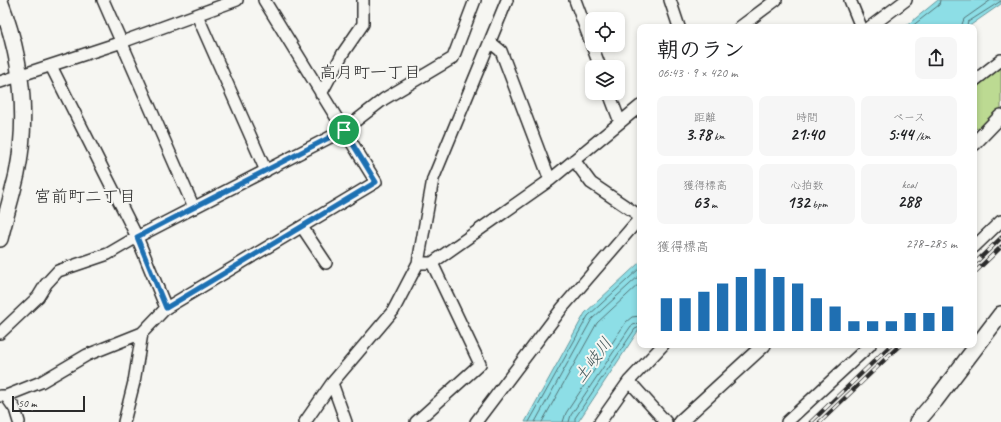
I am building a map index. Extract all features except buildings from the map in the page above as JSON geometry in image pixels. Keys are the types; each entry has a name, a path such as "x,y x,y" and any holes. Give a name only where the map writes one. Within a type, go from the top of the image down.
{"main road":[{"path":"0,1 17,52 24,107 17,174 3,213 0,240"},
{"path":"977,346 1001,314"},
{"path":"917,422 975,348"}],"street":[{"path":"103,0 194,208"},
{"path":"0,82 122,42 237,0"},
{"path":"19,422 14,409 3,396 41,382 87,355 142,333 166,308 376,182 264,0"},
{"path":"321,94 343,53 364,24 363,0"},
{"path":"0,333 38,297 46,284 58,270 108,254 137,237 344,130 384,99 453,58 475,0"},
{"path":"305,422 332,383 393,311 418,263 433,179 507,0"},
{"path":"575,0 597,60"},
{"path":"670,0 678,24"},
{"path":"743,24 763,4 776,0"},
{"path":"850,0 859,24"},
{"path":"874,24 906,0"},
{"path":"197,15 266,171"},
{"path":"490,42 501,51 550,180"},
{"path":"977,79 1001,60"},
{"path":"51,66 137,237 166,308"},
{"path":"612,100 620,122"},
{"path":"418,263 432,263 550,180 637,108"},
{"path":"977,141 1001,116"},
{"path":"574,160 591,183 637,215"},
{"path":"476,422 563,308 637,221"},
{"path":"977,244 1001,221"},
{"path":"302,227 326,263"},
{"path":"416,422 480,364 432,263"},
{"path":"124,422 134,382 142,333"},
{"path":"600,422 629,381 660,348"},
{"path":"680,422 761,348"},
{"path":"787,422 867,348"},
{"path":"629,381 666,422"},
{"path":"332,383 346,422"}],"green space":[{"path":"1001,65 1001,109 979,131 977,129 977,84"}],"water":[{"path":"938,0 1001,0 1001,4 972,24 909,24"},
{"name":"土岐川","path":"637,265 637,333 578,422 525,422 585,313"}],"railway":[{"path":"977,261 1001,238"},
{"path":"977,270 1001,247"},
{"path":"811,422 888,348"},
{"path":"820,422 897,348"}],"district":[{"name":"高月町一丁目","path":"370,72"},
{"name":"宮前町二丁目","path":"85,196"}],"route":[{"path":"344,130 376,182 166,308 137,237 344,130"}]}
